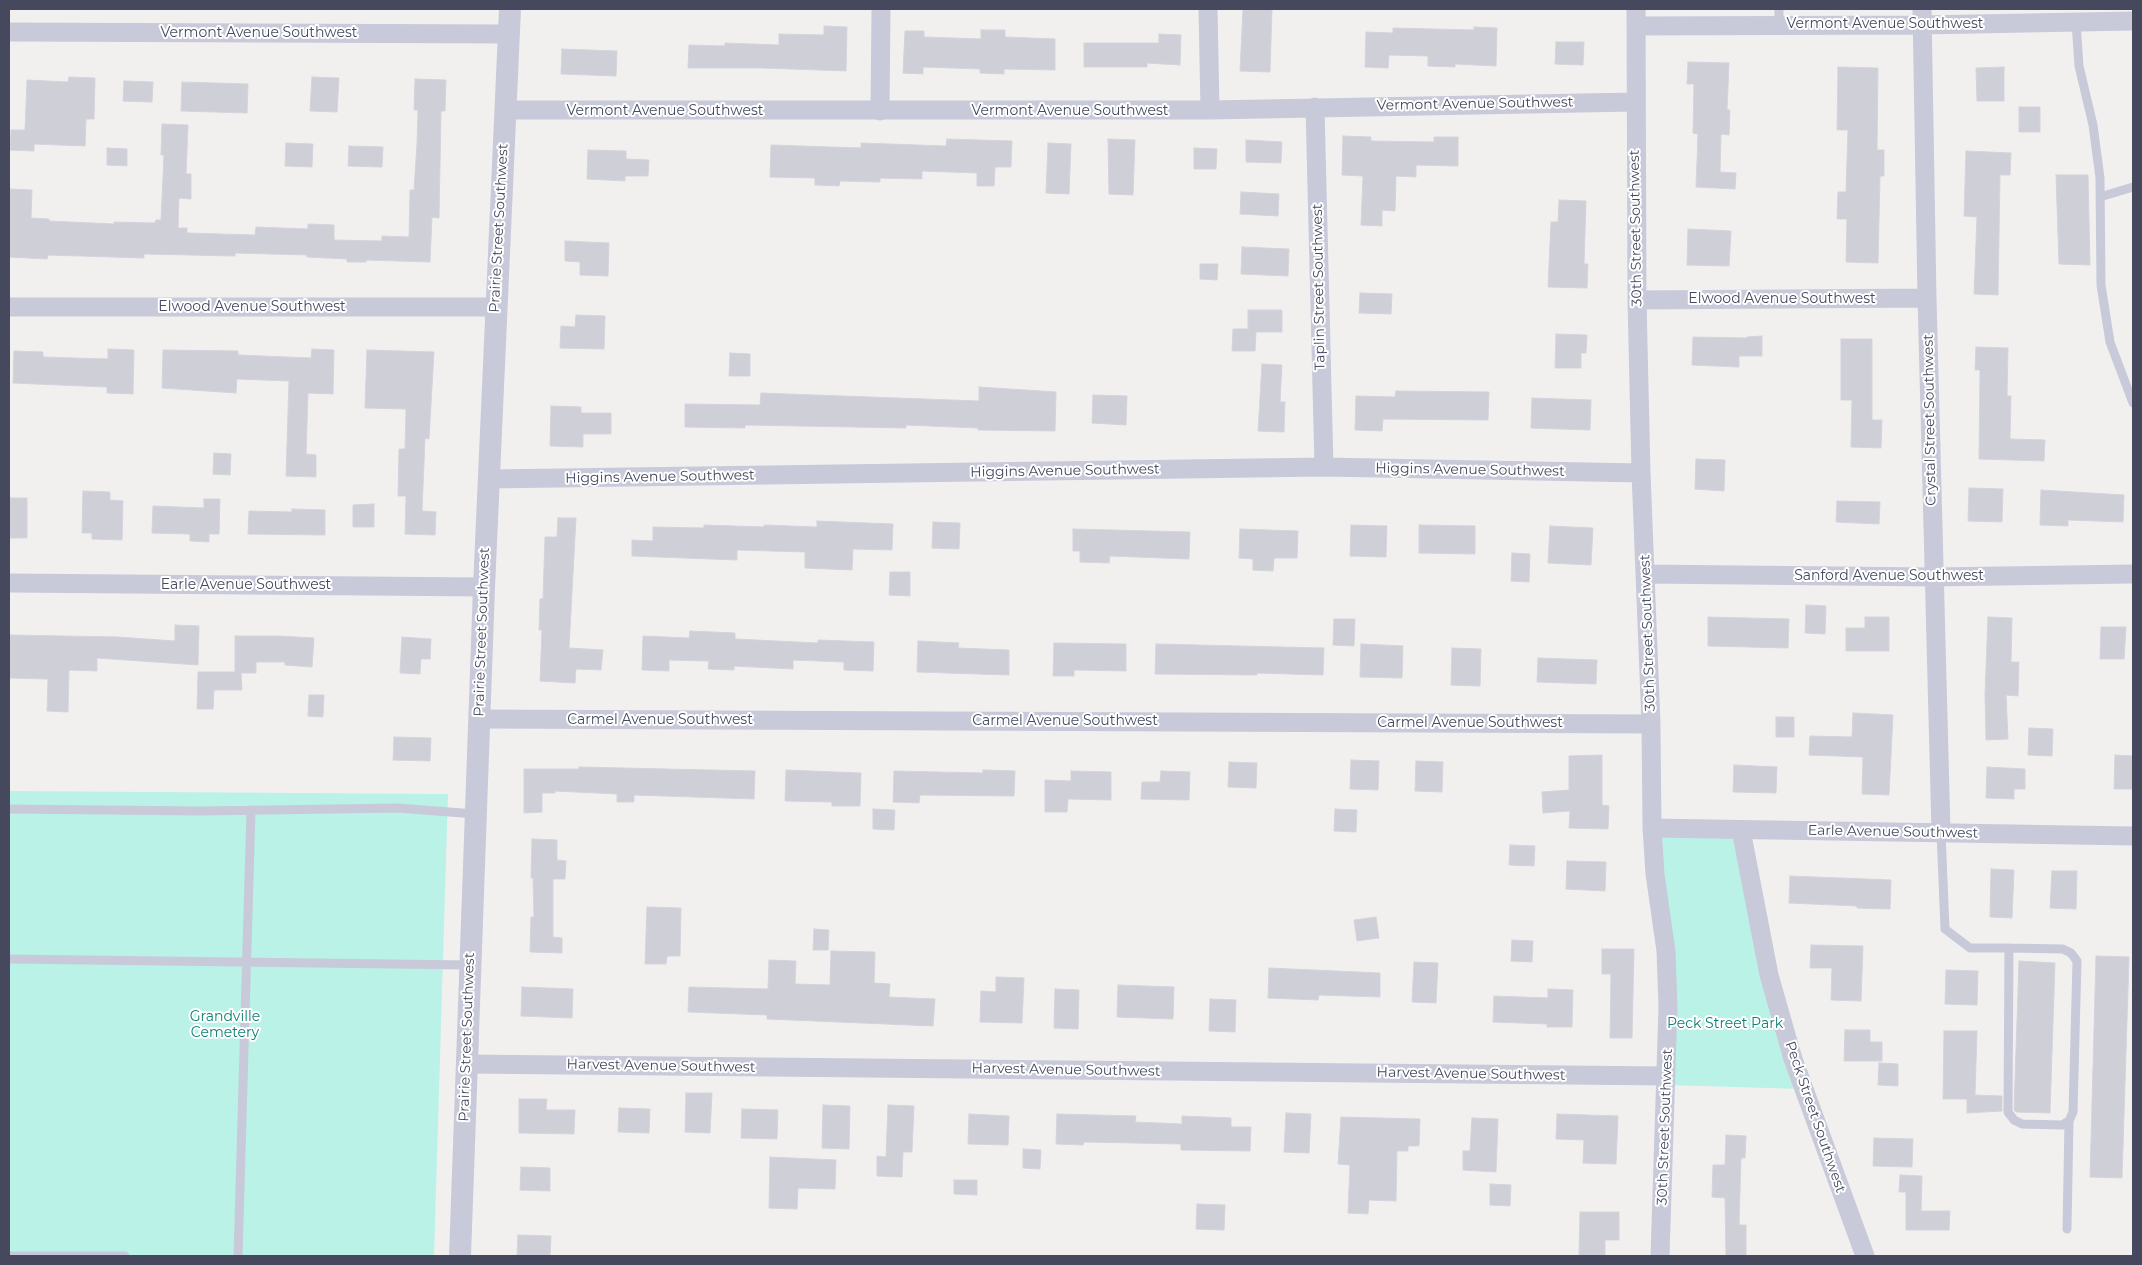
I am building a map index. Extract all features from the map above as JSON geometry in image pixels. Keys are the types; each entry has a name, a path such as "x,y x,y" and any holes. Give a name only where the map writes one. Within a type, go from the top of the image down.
{"street":[{"name":"Prairie Street Southwest","path":"460,1256 484,587 510,9"},
{"path":"880,9 880,111"},
{"path":"1208,9 1210,110"},
{"name":"Vermont Avenue Southwest","path":"1636,17 1922,17 2076,22 2133,21"},
{"name":"30th Street Southwest","path":"1636,17 1637,300 1641,473 1651,724 1652,828 1655,874 1666,950 1668,1008 1660,1256"},
{"name":"Crystal Street Southwest","path":"1922,17 1927,298 1941,832"},
{"name":"Vermont Avenue Southwest","path":"9,32 509,34"},
{"name":"Vermont Avenue Southwest","path":"505,110 1210,110 1635,102"},
{"name":"Taplin Street Southwest","path":"1315,107 1324,467"},
{"name":"Elwood Avenue Southwest","path":"1637,300 1927,298"},
{"name":"Elwood Avenue Southwest","path":"9,307 496,307"},
{"name":"Higgins Avenue Southwest","path":"489,479 1324,467 1641,473"},
{"name":"Sanford Avenue Southwest","path":"1646,574 1934,577 2133,574"},
{"name":"Earle Avenue Southwest","path":"9,583 484,587"},
{"name":"Carmel Avenue Southwest","path":"479,719 1651,724"},
{"name":"Earle Avenue Southwest","path":"1652,828 2133,836"},
{"name":"Peck Street Southwest","path":"1741,830 1769,975 1793,1059 1865,1256"},
{"name":"Harvest Avenue Southwest","path":"466,1064 1666,1076"}],"lane":[{"path":"2076,22 2079,66 2094,134 2100,178 2101,285 2108,333 2133,403"},
{"path":"2100,198 2133,187"},
{"path":"9,808 251,810 398,808 475,814"},
{"path":"238,1256 251,810"},
{"path":"1941,832 1945,929 1970,948 2063,949 2077,961 2073,1112 2069,1120 2067,1229"},
{"path":"2008,948 2008,1112 2014,1120 2022,1124 2062,1125 2069,1120"},
{"path":"9,959 469,965"},
{"path":"9,1256 125,1256"}],"green space":[{"name":"Grandville Cemetery","path":"9,791 448,794 434,1256 9,1256"},
{"name":"Peck Street Park","path":"1652,828 1741,830 1803,1089 1666,1085"}],"building":[{"path":"1243,9 1272,9 1270,72 1240,71"},
{"path":"824,26 847,27 846,71 688,68 689,45 725,46 725,43 779,45 779,34 824,35"},
{"path":"1474,27 1497,28 1496,66 1455,64 1455,67 1428,66 1428,56 1389,55 1388,68 1365,67 1366,32 1393,33 1393,28 1474,30"},
{"path":"981,30 1005,30 1005,37 1055,39 1055,70 1004,69 1004,74 980,73 980,69 923,67 923,74 903,73 905,31 924,31 924,37 981,39"},
{"path":"1159,34 1181,35 1180,65 1147,63 1147,67 1084,67 1084,43 1159,43"},
{"path":"1556,42 1584,42 1583,65 1555,64"},
{"path":"562,49 617,51 616,76 561,74"},
{"path":"1688,62 1729,63 1727,110 1730,110 1729,135 1721,134 1720,172 1736,173 1735,189 1696,187 1698,134 1693,133 1694,84 1687,84"},
{"path":"1838,67 1878,68 1877,150 1884,150 1884,176 1880,176 1878,263 1846,262 1847,219 1837,219 1838,192 1846,192 1848,130 1837,130"},
{"path":"2004,67 2004,101 1977,101 1976,68"},
{"path":"69,77 95,78 94,119 86,119 85,146 34,144 34,151 10,150 11,130 25,130 27,80 68,82"},
{"path":"312,77 339,78 337,112 310,111"},
{"path":"415,79 446,80 445,111 441,111 439,218 432,217 430,262 366,260 366,262 347,262 347,259 307,257 307,255 235,253 235,256 144,254 144,258 48,255 47,259 9,257 10,189 32,190 31,218 49,219 49,221 114,224 114,222 155,223 156,220 161,220 164,155 161,155 162,124 188,125 186,174 191,174 191,199 179,198 178,228 187,228 187,233 255,235 256,227 308,229 308,224 334,225 334,240 382,241 382,236 409,237 410,190 414,190 417,144 418,110 414,110"},
{"path":"124,81 153,82 152,102 123,101"},
{"path":"182,82 248,84 247,113 181,111"},
{"path":"2019,107 2040,107 2040,132 2019,132"},
{"path":"1343,136 1371,137 1371,141 1434,142 1434,137 1458,137 1458,166 1416,165 1416,177 1396,176 1395,211 1382,210 1382,226 1361,225 1363,176 1342,175"},
{"path":"947,139 1012,141 1011,167 995,167 994,186 977,186 977,173 922,171 922,179 880,178 880,182 840,181 839,186 815,185 815,178 770,177 771,145 861,148 861,143 946,146"},
{"path":"1108,139 1135,140 1133,195 1109,194"},
{"path":"1246,140 1282,142 1281,163 1246,162"},
{"path":"286,143 313,144 312,167 285,166"},
{"path":"1048,143 1071,144 1069,194 1046,193"},
{"path":"349,146 383,147 382,167 348,166"},
{"path":"107,148 127,149 127,166 107,165"},
{"path":"1194,148 1217,149 1216,169 1194,169"},
{"path":"588,150 626,151 626,159 649,160 648,176 625,176 625,181 587,179"},
{"path":"1966,151 2011,153 2010,175 2000,175 1998,295 1974,294 1977,217 1964,216"},
{"path":"2056,175 2088,175 2090,265 2059,264"},
{"path":"1241,192 1279,194 1278,216 1240,214"},
{"path":"1559,200 1586,201 1584,264 1588,264 1587,288 1548,287 1551,222 1558,222"},
{"path":"1688,229 1731,231 1729,266 1687,265"},
{"path":"565,241 609,243 608,276 580,275 580,262 565,261"},
{"path":"1242,247 1289,249 1288,276 1241,274"},
{"path":"1200,264 1218,264 1217,280 1200,279"},
{"path":"1360,293 1392,294 1391,314 1359,313"},
{"path":"1248,310 1282,310 1282,332 1256,332 1255,351 1232,351 1233,329 1248,329"},
{"path":"576,315 605,316 604,349 560,348 561,326 575,327"},
{"path":"1556,334 1587,335 1586,353 1581,353 1581,368 1555,368"},
{"path":"1762,336 1762,356 1739,356 1739,367 1692,365 1693,337 1747,338"},
{"path":"1841,339 1872,339 1872,420 1882,420 1881,448 1851,447 1852,400 1841,400"},
{"path":"1976,347 2008,348 2007,396 2011,396 2010,439 2045,440 2044,461 1979,459 1980,370 1975,370"},
{"path":"108,349 134,350 133,394 107,393 107,387 13,383 14,351 43,352 43,357 108,359"},
{"path":"312,349 334,350 333,394 308,393 306,454 316,455 316,477 286,476 289,381 237,379 236,393 162,388 163,350 238,351 238,355 311,358"},
{"path":"367,350 434,352 429,439 425,438 422,511 436,512 435,535 405,534 406,496 398,496 399,449 405,449 406,409 365,408"},
{"path":"730,353 750,354 750,376 729,376"},
{"path":"1262,364 1282,365 1280,402 1285,402 1284,432 1258,431"},
{"path":"979,387 1056,392 1055,431 978,430 978,428 906,425 906,428 745,425 745,428 685,427 685,404 760,405 761,393 979,401"},
{"path":"1396,391 1489,392 1488,420 1383,419 1382,431 1355,430 1356,396 1395,397"},
{"path":"1093,395 1127,396 1126,425 1092,423"},
{"path":"1532,398 1591,400 1590,430 1531,428"},
{"path":"551,406 581,407 581,413 611,413 611,434 583,434 583,447 550,446"},
{"path":"214,453 231,454 230,475 213,474"},
{"path":"1696,459 1725,460 1724,491 1695,489"},
{"path":"1969,488 2003,489 2002,522 1968,521"},
{"path":"2041,490 2124,495 2123,522 2068,520 2068,526 2040,525"},
{"path":"83,491 110,492 110,500 123,501 122,540 92,539 92,533 82,533"},
{"path":"9,498 27,498 27,538 9,538"},
{"path":"204,499 220,499 219,534 209,534 209,542 190,541 190,534 152,533 153,506 204,508"},
{"path":"1837,501 1880,502 1879,524 1836,522"},
{"path":"374,504 374,527 353,527 353,505"},
{"path":"292,509 325,510 325,535 248,534 249,511 292,512"},
{"path":"558,518 576,518 569,648 603,650 601,670 576,669 575,683 540,681 542,630 539,630 540,599 543,599 545,537 557,537"},
{"path":"817,521 893,524 892,550 853,549 852,570 805,568 805,552 737,550 737,560 632,556 632,540 653,541 653,527 704,528 704,525 764,527 764,525 817,527"},
{"path":"933,522 960,523 959,549 932,548"},
{"path":"1351,525 1387,526 1386,557 1350,556"},
{"path":"1419,525 1475,526 1475,554 1419,553"},
{"path":"1550,526 1593,528 1591,565 1548,563"},
{"path":"1073,529 1190,532 1189,559 1110,556 1109,563 1080,562 1080,551 1073,551"},
{"path":"1240,529 1298,531 1297,558 1274,558 1273,571 1253,570 1253,559 1239,558"},
{"path":"1512,553 1530,554 1529,582 1511,581"},
{"path":"890,572 910,572 910,596 889,595"},
{"path":"1806,605 1826,606 1825,634 1805,633"},
{"path":"1708,617 1789,619 1788,648 1708,646"},
{"path":"1865,617 1889,617 1889,651 1846,651 1846,628 1865,628"},
{"path":"1988,617 2012,618 2011,662 2019,662 2018,696 2006,695 2008,739 1986,740 1985,695"},
{"path":"1334,619 1355,619 1354,646 1333,645"},
{"path":"175,625 199,626 198,665 97,658 97,671 69,670 68,712 47,711 48,679 9,678 9,635 118,637 175,641"},
{"path":"2101,627 2126,627 2124,659 2100,659"},
{"path":"690,631 735,633 735,639 818,643 818,640 874,642 873,671 844,670 844,662 793,660 793,669 734,666 734,670 708,669 709,661 669,660 669,671 642,670 643,636 689,638"},
{"path":"235,636 314,638 312,667 285,665 285,662 256,662 256,673 241,673 242,690 214,690 213,709 197,709 198,672 235,672"},
{"path":"402,637 431,639 430,659 421,659 420,674 400,673"},
{"path":"918,641 959,643 958,648 1009,650 1009,675 917,672"},
{"path":"1054,643 1126,644 1126,671 1074,670 1074,676 1053,676"},
{"path":"1156,644 1324,648 1323,675 1257,673 1257,675 1155,674"},
{"path":"1361,644 1403,646 1402,678 1360,677"},
{"path":"1452,648 1481,649 1480,686 1451,685"},
{"path":"1538,658 1597,660 1596,684 1537,682"},
{"path":"309,695 324,695 323,717 308,716"},
{"path":"1853,713 1893,715 1889,795 1862,794 1863,757 1809,755 1810,736 1852,737"},
{"path":"1776,717 1794,717 1794,737 1776,737"},
{"path":"2029,728 2053,729 2052,756 2028,755"},
{"path":"394,737 431,738 430,761 393,760"},
{"path":"1602,755 1602,805 1609,806 1608,829 1569,828 1570,811 1543,813 1542,792 1569,790 1569,756"},
{"path":"2115,755 2133,756 2133,789 2114,789"},
{"path":"1351,760 1379,761 1378,790 1350,789"},
{"path":"1416,761 1443,762 1442,792 1415,791"},
{"path":"1229,762 1257,763 1256,788 1228,787"},
{"path":"1734,765 1777,767 1776,793 1733,792"},
{"path":"579,767 755,771 754,799 634,795 634,802 617,802 617,794 555,791 555,793 542,793 542,812 524,813 524,769 579,769"},
{"path":"1987,767 2025,769 2025,789 2014,789 2014,799 1986,798"},
{"path":"786,770 861,773 860,806 832,806 832,802 785,801"},
{"path":"983,770 1015,771 1014,796 920,795 919,803 893,802 894,771 983,773"},
{"path":"1071,771 1111,772 1111,800 1068,799 1067,812 1045,812 1045,780 1071,781"},
{"path":"1161,771 1190,772 1189,800 1141,799 1142,782 1160,782"},
{"path":"873,809 895,810 894,830 873,829"},
{"path":"1335,809 1357,810 1356,832 1334,831"},
{"path":"532,839 557,840 557,860 566,861 565,879 553,879 553,937 562,938 562,953 530,952 531,917 534,917 533,878 531,878"},
{"path":"1510,845 1535,846 1534,866 1509,865"},
{"path":"1567,861 1606,862 1605,891 1566,889"},
{"path":"1991,869 2014,870 2012,918 1990,917"},
{"path":"2052,871 2077,871 2076,909 2050,908"},
{"path":"1790,876 1891,880 1890,909 1789,903"},
{"path":"647,907 681,908 680,956 667,956 666,964 645,964"},
{"path":"1376,917 1379,938 1357,941 1354,920"},
{"path":"814,929 829,930 828,950 813,950"},
{"path":"1512,940 1533,941 1532,962 1511,961"},
{"path":"1811,945 1863,946 1861,1001 1831,1000 1832,968 1810,968"},
{"path":"1602,949 1634,949 1632,1038 1610,1038 1611,974 1602,974"},
{"path":"831,951 875,952 874,983 890,984 889,997 935,999 933,1026 767,1019 767,1015 688,1012 689,987 768,989 769,960 796,961 795,984 830,985"},
{"path":"2096,956 2129,957 2122,1178 2090,1177"},
{"path":"2019,961 2055,963 2050,1113 2016,1112 2014,1110"},
{"path":"1414,962 1438,963 1436,1003 1412,1002"},
{"path":"1269,968 1380,973 1380,997 1319,995 1318,1000 1268,998"},
{"path":"1946,970 1978,971 1977,1005 1945,1004"},
{"path":"996,977 1024,978 1022,1023 980,1022 981,991 996,992"},
{"path":"1118,985 1174,987 1173,1019 1117,1017"},
{"path":"522,987 573,989 572,1018 521,1016"},
{"path":"1055,989 1079,990 1078,1029 1054,1028"},
{"path":"1548,989 1573,990 1572,1027 1547,1027 1547,1024 1493,1022 1494,996 1548,998"},
{"path":"1210,999 1236,1000 1235,1032 1209,1031"},
{"path":"1845,1030 1870,1030 1870,1042 1882,1042 1882,1061 1844,1061"},
{"path":"1944,1031 1977,1031 1975,1095 2002,1096 2002,1111 1967,1113 1967,1099 1943,1099"},
{"path":"1879,1063 1898,1064 1898,1086 1878,1085"},
{"path":"686,1093 712,1093 710,1133 685,1132"},
{"path":"519,1099 547,1099 546,1110 575,1110 574,1134 519,1133"},
{"path":"823,1105 850,1106 849,1149 822,1148"},
{"path":"888,1105 914,1106 912,1152 903,1152 902,1177 877,1176 877,1156 886,1157"},
{"path":"619,1108 650,1109 649,1133 618,1132"},
{"path":"742,1109 778,1110 777,1139 741,1138"},
{"path":"1286,1113 1311,1114 1309,1153 1284,1152"},
{"path":"969,1114 1009,1116 1008,1145 968,1144"},
{"path":"1057,1114 1136,1116 1135,1122 1182,1124 1182,1116 1231,1118 1231,1127 1251,1127 1250,1151 1181,1150 1181,1144 1084,1142 1083,1145 1056,1144"},
{"path":"1557,1114 1618,1116 1616,1164 1583,1163 1584,1140 1556,1139"},
{"path":"1341,1117 1420,1119 1419,1146 1408,1146 1408,1151 1397,1151 1396,1201 1369,1200 1368,1214 1348,1213 1350,1165 1338,1164"},
{"path":"1472,1118 1498,1119 1496,1172 1463,1170 1463,1151 1470,1151"},
{"path":"1726,1135 1746,1136 1745,1158 1741,1158 1739,1225 1746,1225 1746,1256 1726,1256 1725,1198 1712,1197 1713,1165 1725,1165"},
{"path":"1874,1138 1913,1139 1912,1167 1873,1166"},
{"path":"1023,1149 1041,1150 1040,1169 1023,1168"},
{"path":"770,1157 836,1160 835,1189 798,1188 797,1209 769,1208"},
{"path":"521,1167 550,1168 550,1191 520,1190"},
{"path":"1900,1175 1922,1176 1921,1211 1950,1211 1949,1230 1906,1230 1906,1192 1899,1192"},
{"path":"954,1180 977,1180 977,1195 954,1194"},
{"path":"1490,1184 1511,1185 1510,1206 1490,1205"},
{"path":"1197,1204 1225,1205 1224,1230 1196,1229"},
{"path":"1580,1212 1619,1212 1619,1240 1605,1240 1605,1256 1579,1256"},
{"path":"518,1235 551,1236 550,1256 517,1256"}]}
